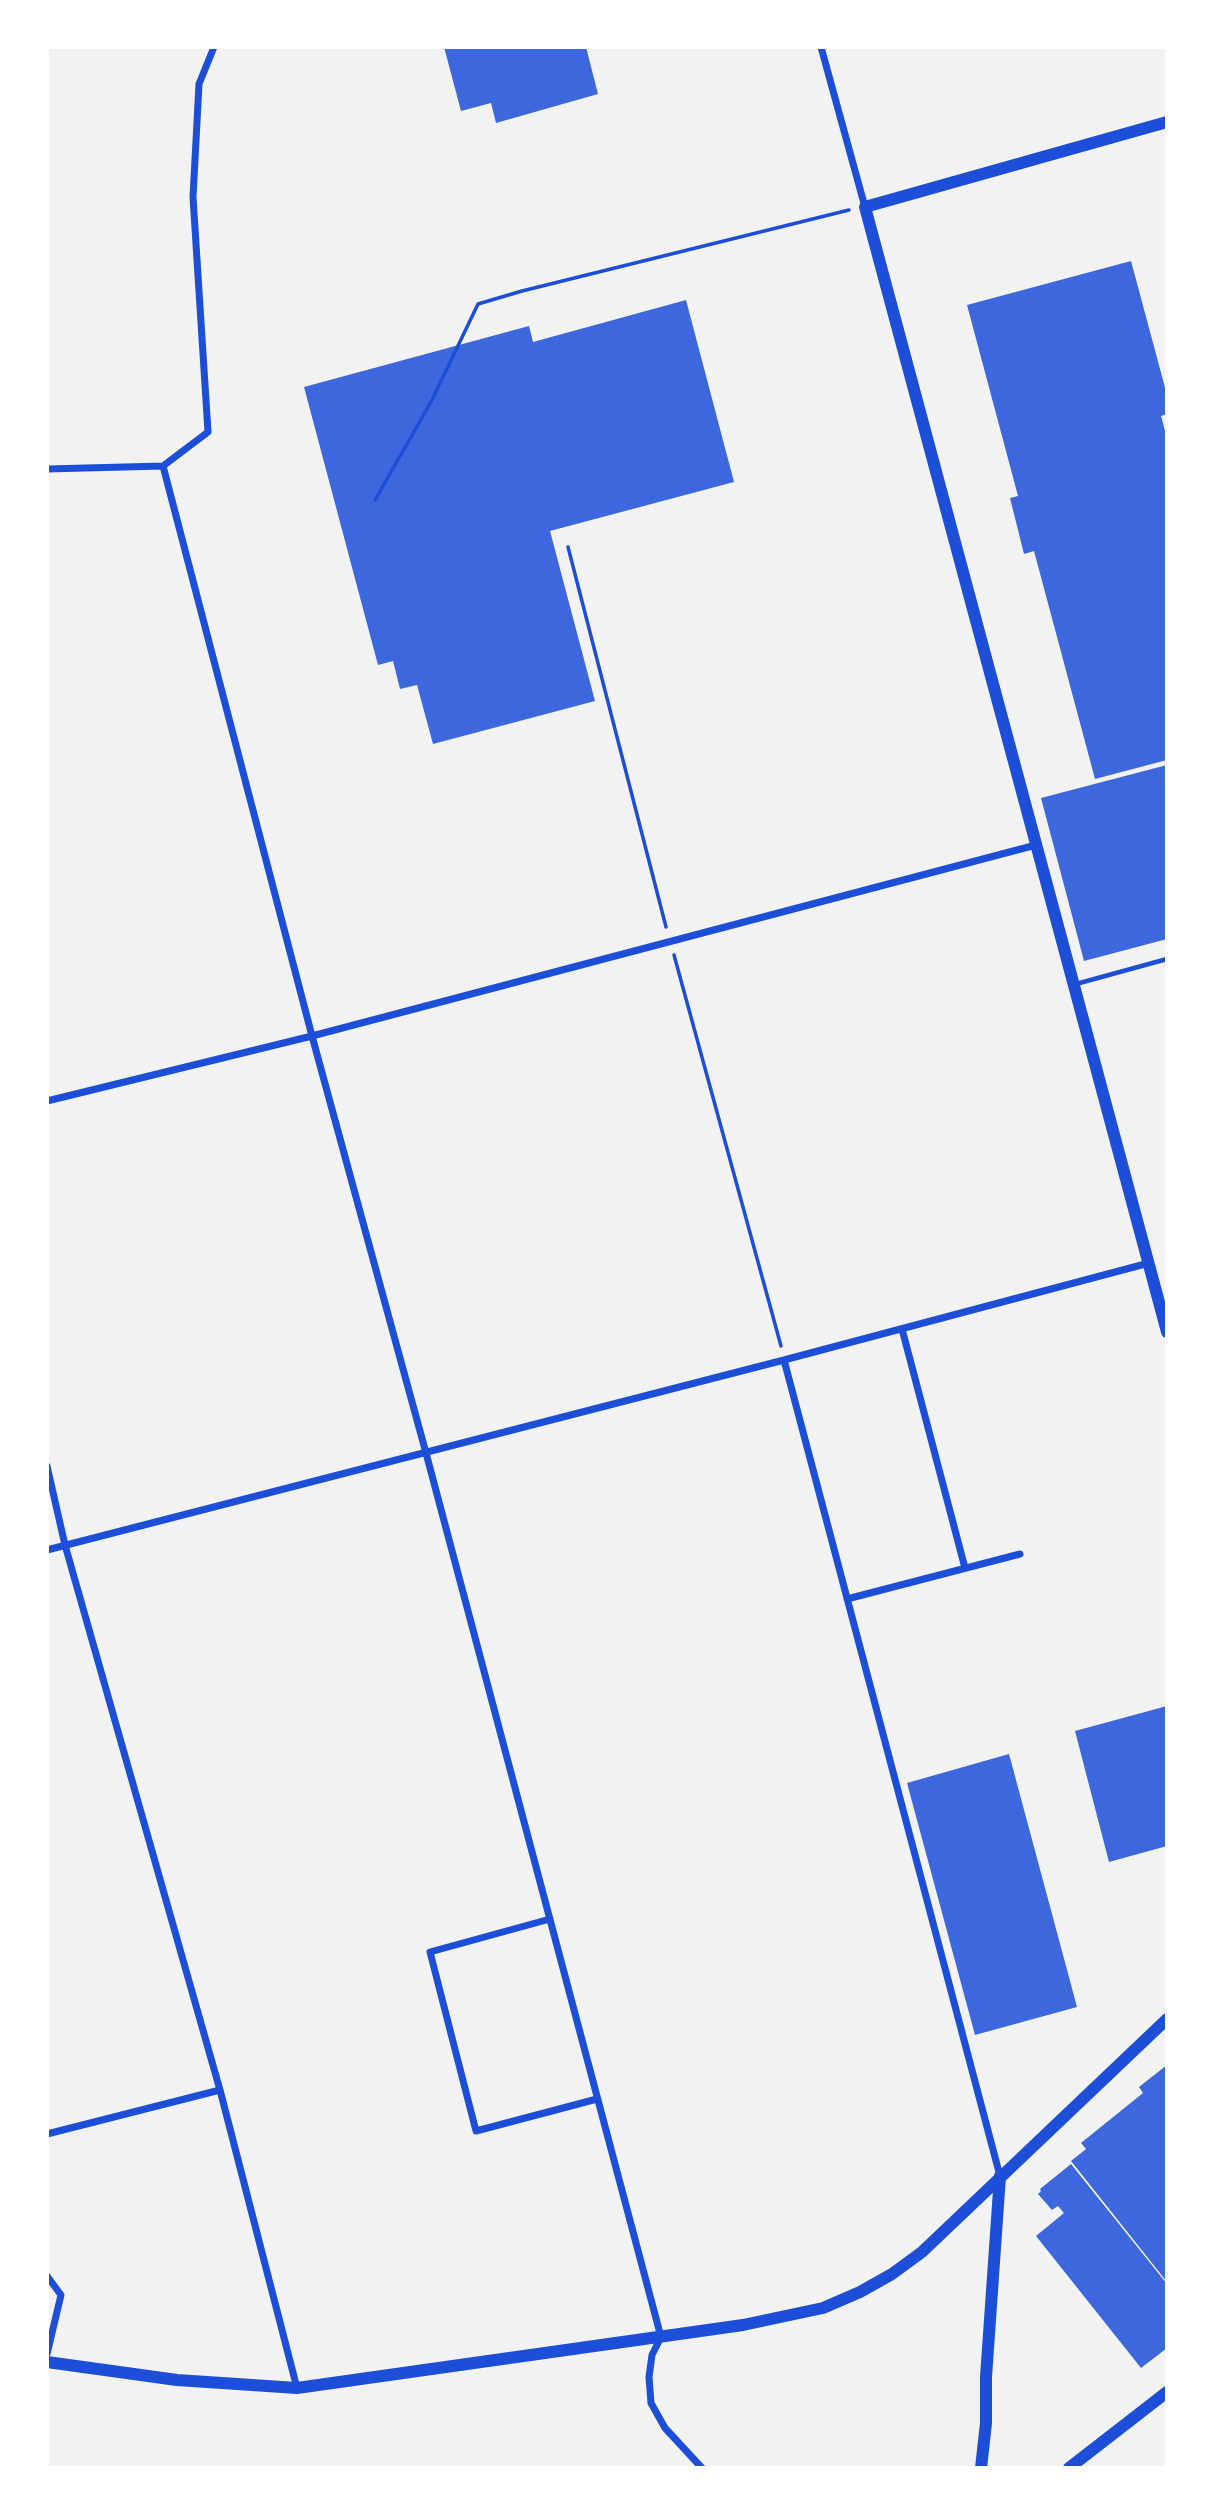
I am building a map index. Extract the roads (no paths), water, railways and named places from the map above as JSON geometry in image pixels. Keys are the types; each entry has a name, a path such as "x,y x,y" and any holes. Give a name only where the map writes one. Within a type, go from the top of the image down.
{"street":[{"path":"47,469 163,466 208,432 193,197 199,84 214,47"},
{"path":"821,47 1167,1332"},
{"path":"865,206 1167,122"},
{"path":"163,466 312,1037 426,1453 661,2337 652,2355 649,2377 652,2403 665,2428 702,2468"},
{"path":"47,1101 312,1037 1036,845"},
{"path":"47,1550 1149,1263"},
{"path":"902,1329 965,1567"},
{"path":"784,1360 1000,2176 981,2468"},
{"path":"47,1466 65,1545 220,2090 297,2388"},
{"path":"847,1599 1020,1554"},
{"path":"550,1919 430,1952 476,2131 597,2099"},
{"path":"47,2362 177,2380 297,2388 661,2337 784,2318 823,2308 892,2274 922,2252 1167,2019"},
{"path":"47,2134 220,2090"},
{"path":"47,2276 61,2295 47,2354"},
{"path":"1069,2468 1167,2392"}],"lane":[{"path":"1072,985 1167,959"}]}
